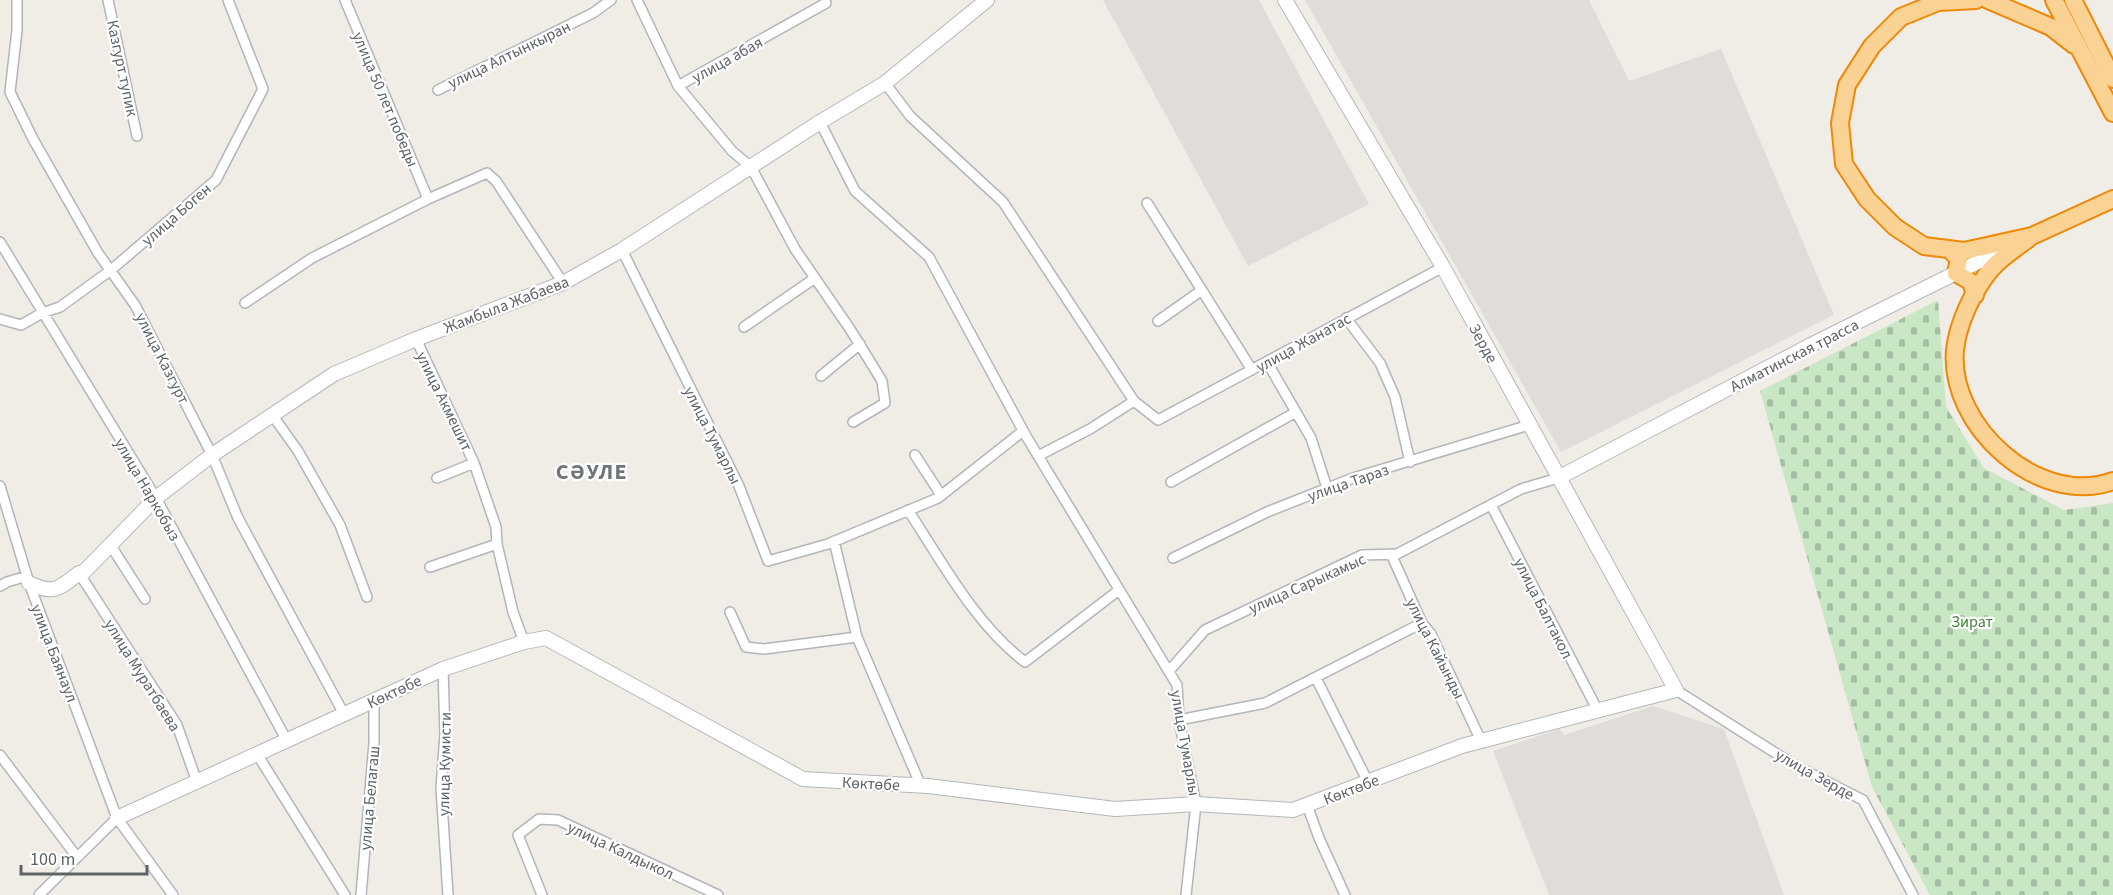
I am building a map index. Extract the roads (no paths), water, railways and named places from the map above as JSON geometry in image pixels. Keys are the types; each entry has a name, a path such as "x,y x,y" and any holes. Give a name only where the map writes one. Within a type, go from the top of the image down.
{"highway":[{"path":"1976,0 1938,2 1901,17 1872,46 1847,85 1840,123 1844,164 1867,200 1895,226 1924,246 1964,251 2032,236 2113,199"},
{"path":"1988,0 2051,27 2080,50"},
{"path":"2054,0 2112,108"},
{"path":"2073,0 2113,79"},
{"path":"2032,236 1992,267 1968,305 1955,350 1966,408 1983,434 2002,455 2051,483 2081,486 2113,481"},
{"path":"1949,249 1959,259 1956,273 1971,282 1975,295"}],"street":[{"name":"улица Казгурт","path":"17,0 17,30 10,92 33,139 111,270 135,305 212,454 238,518 344,714"},
{"name":"Казгурт тупик","path":"108,0 137,135"},
{"name":"улица Боген","path":"0,319 21,325 42,313 60,307 111,270 216,180 263,89 228,0"},
{"name":"улица 50 лет победы","path":"345,0 428,199"},
{"name":"улица Алтынкыран","path":"438,90 593,13 611,0"},
{"name":"улица абая","path":"637,0 678,86 826,3"},
{"name":"Жамбыла Жабаева","path":"28,580 44,591 61,588 79,573 81,575 156,498 212,454 334,374 416,339 563,284 622,250 820,122 885,83 987,0"},
{"name":"Зерде","path":"1285,0 1443,267 1676,690"},
{"path":"885,83 910,116 1003,202 1134,401 1090,429 1038,456"},
{"path":"678,86 732,151 752,166 795,249 860,344 882,381 885,403 853,422"},
{"name":"улица Тумарлы","path":"820,122 855,191 929,257 1023,431 1177,685 1179,720 1196,804 1186,895"},
{"path":"245,303 312,258 428,199 487,173 496,181 563,284"},
{"path":"1147,203 1252,370"},
{"name":"Алматинская трасса","path":"1558,478 1809,346 2032,236"},
{"name":"улица Наркобыз","path":"0,242 156,498 287,741"},
{"name":"улица Тумарлы","path":"622,250 739,486 768,561 834,541 941,495 1023,431"},
{"name":"улица Жанатас","path":"1134,401 1154,417 1164,419 1443,267"},
{"path":"744,327 815,278"},
{"path":"1158,321 1202,290"},
{"path":"1347,318 1380,363 1395,397 1410,462"},
{"name":"улица Акмешит","path":"416,339 474,463 496,527 497,544 513,612 524,642"},
{"path":"821,376 860,344"},
{"path":"1267,362 1311,438 1327,488"},
{"path":"1171,482 1296,412"},
{"path":"273,416 298,452 340,525 367,597"},
{"name":"улица Тараз","path":"1173,558 1267,512 1327,488 1529,425"},
{"path":"915,455 941,495"},
{"name":"улица Акмешит","path":"437,478 474,463"},
{"name":"улица Сарыкамыс","path":"1169,671 1205,630 1362,555 1398,554 1521,489 1558,478"},
{"name":"улица Баянаул","path":"0,486 28,580 117,818 173,895"},
{"name":"улица Балтакол","path":"1491,505 1598,711"},
{"path":"908,510 958,587 1008,649 1025,662 1119,590"},
{"path":"834,541 857,637 921,786"},
{"path":"430,567 497,544"},
{"path":"111,546 145,599"},
{"name":"улица Кайынды","path":"1391,554 1422,623 1431,634 1482,742"},
{"name":"улица Муратбаева","path":"79,573 177,725 197,782"},
{"path":"0,586 7,582 28,580"},
{"path":"730,612 746,647 764,650 857,637"},
{"path":"1179,720 1265,703 1422,623"},
{"name":"Көктөбе","path":"117,818 443,669 524,642 546,638 803,779 921,786 1115,809 1196,804 1293,810 1462,746 1676,690"},
{"name":"улица Кумисти","path":"443,669 445,734 441,788 448,895"},
{"path":"1316,678 1368,782"},
{"name":"улица Зерде","path":"1676,690 1796,765 1863,800 1914,895"},
{"name":"улица Белагаш","path":"361,895 374,742 374,700"},
{"path":"257,754 345,895"},
{"path":"0,755 77,857"},
{"path":"1307,805 1315,830 1345,895"},
{"path":"39,895 117,818"},
{"name":"улица Калдыкол","path":"542,895 518,835 538,819 558,820 718,895"}],"district":[{"name":"СӘУЛЕ","path":"592,471"}],"park label":[{"name":"Зират","path":"1972,621"}]}
